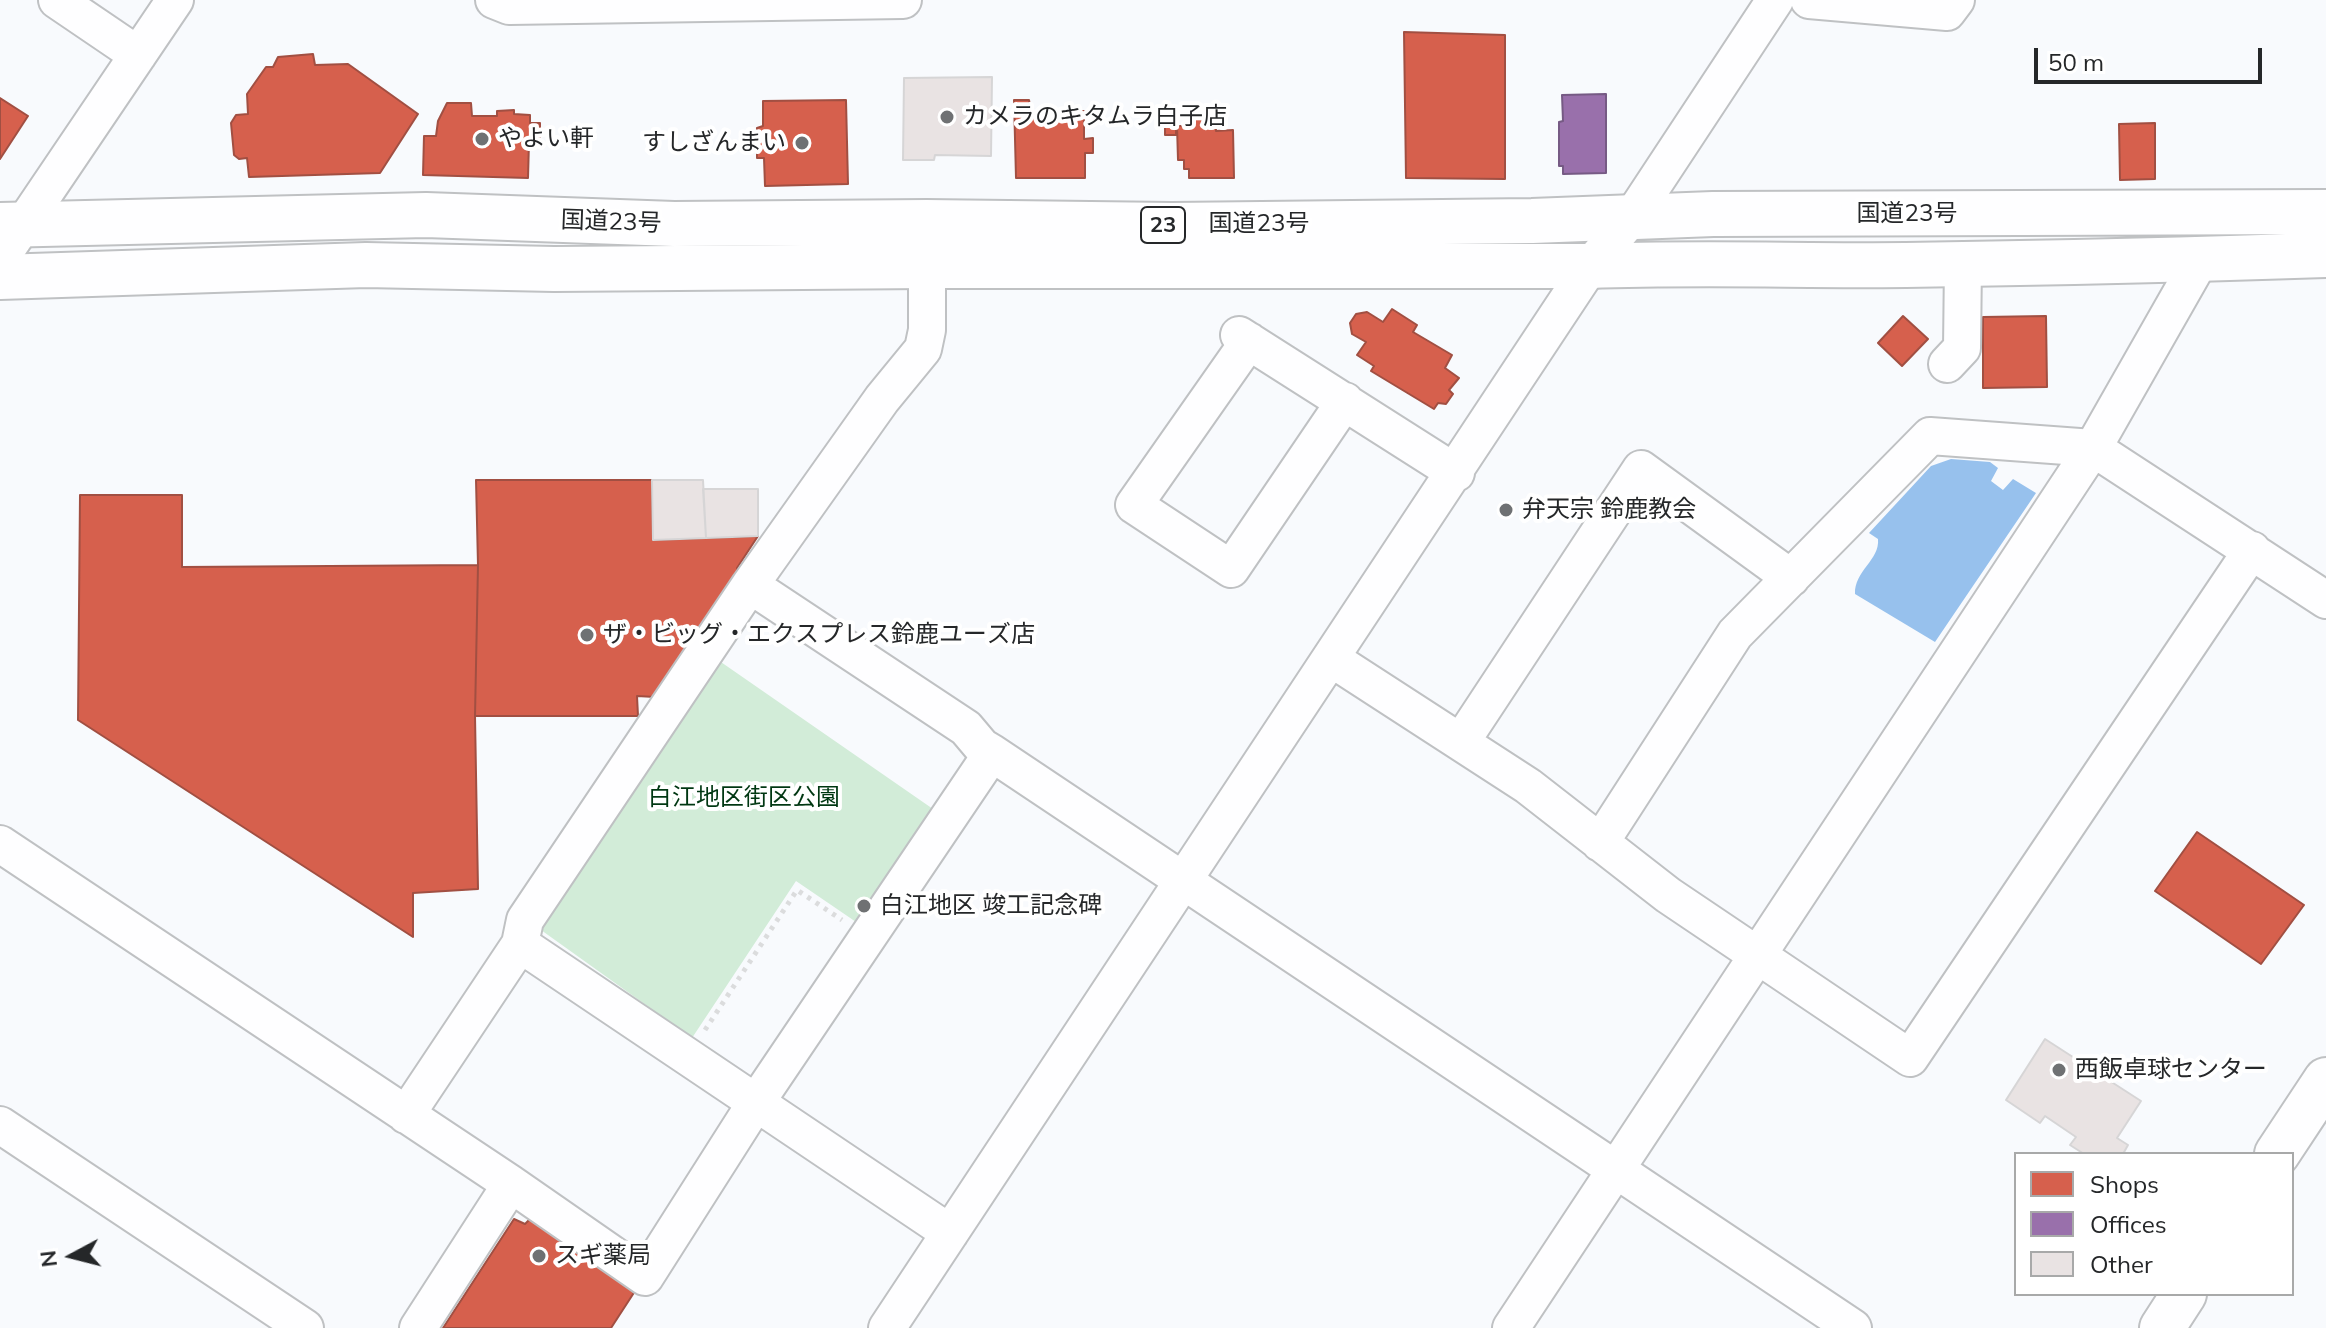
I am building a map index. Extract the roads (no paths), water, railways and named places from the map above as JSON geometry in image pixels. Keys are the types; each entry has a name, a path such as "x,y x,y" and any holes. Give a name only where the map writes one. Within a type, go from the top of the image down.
{"main road":[{"name":"国道23号","path":"12,225 426,215 674,224 927,222 1172,225 1532,221 1713,214 2326,212"},
{"name":"国道23号","path":"0,277 366,265 554,269 1590,266 1694,262 2200,260 2326,255"},
{"path":"2278,1152 2326,1080"},
{"path":"2162,1328 2183,1296"}],"street":[{"path":"57,0 138,55"},
{"path":"0,259 12,225 175,0"},
{"path":"505,2 903,0"},
{"path":"887,1328 1181,881 1456,473 1590,266 1632,217 1775,0"},
{"path":"1809,0 1947,12 1956,0"},
{"path":"1511,1328 2093,448 2200,260"},
{"path":"1947,364 1962,348 1963,263"},
{"path":"406,1115 520,944 525,920 750,585 882,399 923,349 927,330 927,266"},
{"path":"1345,401 1231,569 1134,505 1244,338 1345,401 1456,473"},
{"path":"1600,843 1735,634 1930,436 2093,448 2326,600"},
{"path":"1461,742 1641,469 1791,578"},
{"path":"1332,659 1528,786 1668,895 1910,1058 2252,550"},
{"path":"750,585 966,728 982,747 1853,1328"},
{"path":"0,844 511,1184 645,1277 755,1104 992,753"},
{"path":"520,944 950,1233"},
{"path":"1,1129 305,1328"},
{"path":"418,1328 511,1184"}],"water":[{"path":"1951,459 1990,462 1998,468 1991,481 2003,490 2013,479 2036,493 1935,642 1855,594 1858,579 1878,546 1878,539 1869,533 1931,466"}],"place":[{"name":"カメラのキタムラ白子店","path":"947,117"},
{"name":"やよい軒","path":"482,139"},
{"name":"すしざんまい","path":"802,143"},
{"name":"弁天宗 鈴鹿教会","path":"1506,510"},
{"name":"ザ・ビッグ・エクスプレス鈴鹿ユーズ店","path":"587,635"},
{"name":"白江地区 竣工記念碑","path":"864,906"},
{"name":"西飯卓球センター","path":"2059,1070"},
{"name":"スギ薬局","path":"539,1256"}],"park label":[{"name":"白江地区街区公園","path":"744,798"}]}
